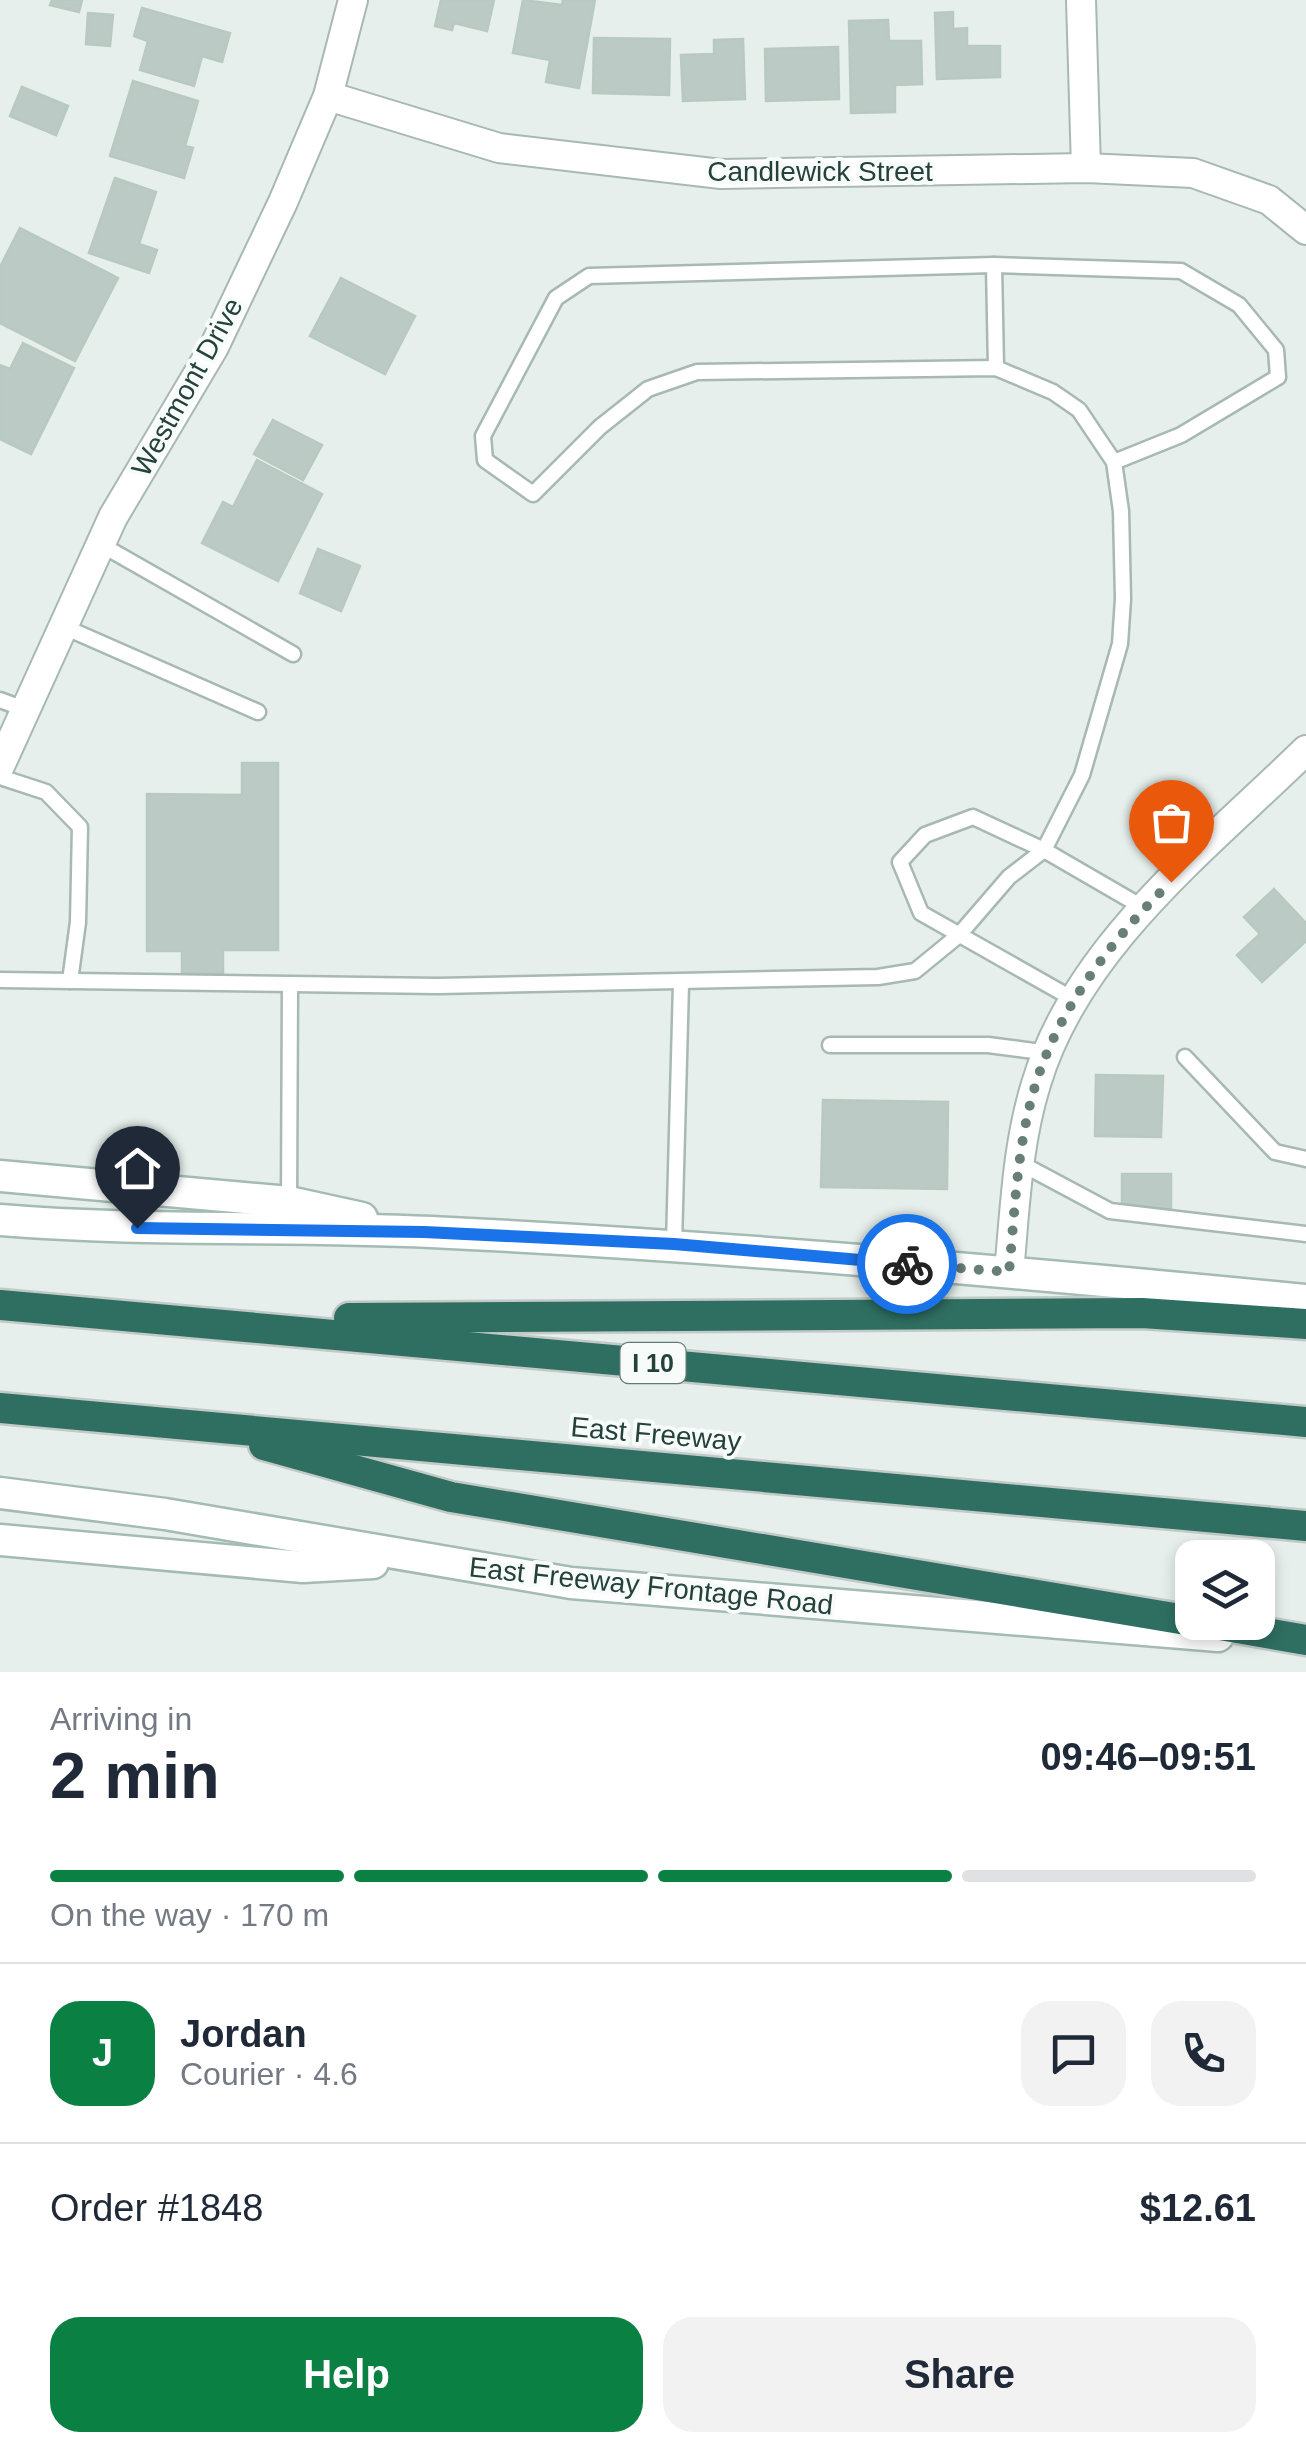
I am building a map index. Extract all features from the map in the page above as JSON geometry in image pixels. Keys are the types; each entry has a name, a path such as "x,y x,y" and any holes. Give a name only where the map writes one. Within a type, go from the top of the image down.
{"highway":[{"name":"I 10","path":"0,1304 1306,1422"},
{"path":"174,1320 1142,1313 1306,1324"},
{"name":"East Freeway","path":"0,1408 1306,1526"},
{"path":"189,1424 451,1496 1175,1618"},
{"path":"1275,1635 1306,1641"}],"main road":[{"path":"0,1176 289,1202 424,1232"},
{"path":"0,1220 101,1228 424,1232 674,1244 1306,1300"},
{"name":"East Freeway Frontage Road","path":"0,1494 166,1514 571,1583 1306,1641"},
{"path":"0,1540 303,1567 431,1561"}],"street":[{"name":"Westmont Drive","path":"0,766 12,704 61,626 100,544 214,347 328,96 353,0"},
{"path":"1082,0 1086,168"},
{"name":"Candlewick Street","path":"328,96 499,148 722,174 1086,168 1193,173 1269,200 1306,230"},
{"path":"1009,1272 1018,1162 1036,1082 1073,999 1144,908 1306,750"}],"lane":[{"path":"994,265 996,368"},
{"path":"0,980 290,985 680,984 878,977 914,971 959,935 1009,877 1044,850 1082,775 1120,644 1121,511 1114,462 1079,410 1054,392 996,368 697,372 648,389 600,426 533,494 485,460 483,436 556,298 590,276 994,265 1180,271 1239,305 1276,350 1278,377 1182,435 1114,462"},
{"path":"100,544 292,654"},
{"path":"61,626 258,712"},
{"path":"0,777 46,792 80,826 78,922 70,981"},
{"path":"1073,999 920,913 900,862 925,835 973,817 1044,850 1144,908"},
{"path":"674,1244 680,984"},
{"path":"289,1202 290,985"},
{"path":"830,1046 988,1045 1049,1053"},
{"path":"1185,1057 1275,1152 1306,1158"},
{"path":"1018,1162 1110,1210 1306,1234"}],"building":[{"path":"52,0 82,0 79,12 50,5"},
{"path":"441,0 494,0 487,31 454,23 452,30 435,26"},
{"path":"523,0 562,5 563,0 595,0 579,88 546,82 550,60 513,53"},
{"path":"142,8 230,33 222,62 202,56 194,86 140,70 148,41 134,36"},
{"path":"953,12 953,29 967,28 967,46 1000,46 1000,77 937,79 935,13"},
{"path":"88,13 113,15 110,46 86,44"},
{"path":"888,20 889,41 921,41 922,84 895,85 895,112 851,113 849,21"},
{"path":"594,38 670,39 669,95 593,93"},
{"path":"743,39 745,99 683,101 681,55 714,54 714,40"},
{"path":"838,47 839,99 766,101 765,49"},
{"path":"133,81 198,101 185,146 193,148 184,178 110,156"},
{"path":"22,87 68,106 56,135 10,116"},
{"path":"115,178 156,192 139,244 157,250 149,273 89,253"},
{"path":"20,228 118,278 75,361 0,323 0,267"},
{"path":"341,278 415,316 385,374 310,336"},
{"path":"23,343 74,368 31,454 0,439 0,365 10,369"},
{"path":"273,420 322,445 303,480 254,454"},
{"path":"257,460 322,494 278,581 202,543 223,502 233,507"},
{"path":"318,549 360,566 341,611 300,593"},
{"path":"242,763 278,763 278,950 223,950 223,973 182,973 182,951 147,951 147,794 242,795"},
{"path":"1274,889 1306,923 1306,941 1262,982 1237,955 1260,934 1244,917"},
{"path":"1096,1075 1163,1076 1161,1137 1095,1136"},
{"path":"823,1100 948,1102 947,1189 821,1187"},
{"path":"1122,1174 1171,1174 1171,1208 1122,1209"}],"way so far":[{"path":"907,1264 1009,1272 1018,1162 1036,1082 1073,999 1144,908 1171,882"}],"route":[{"path":"137,1228 424,1232 674,1244 907,1264"}]}
